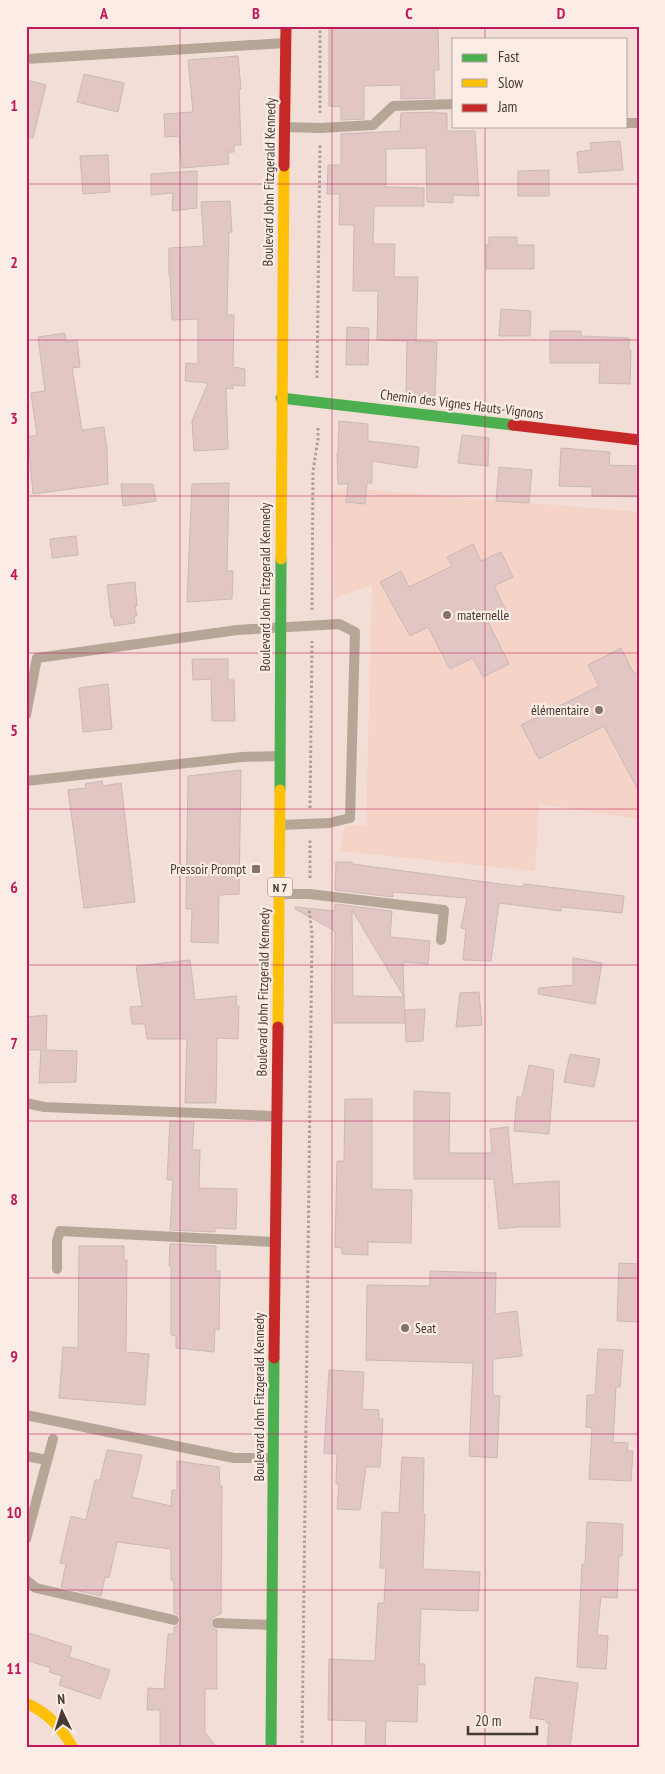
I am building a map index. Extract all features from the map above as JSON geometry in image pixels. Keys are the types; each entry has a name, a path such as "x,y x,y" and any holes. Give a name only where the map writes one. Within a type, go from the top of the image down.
{"main road":[{"name":"Boulevard John Fitzgerald Kennedy","path":"271,1748 276,1116 280,894 281,398 286,26"},
{"name":"Chemin des Vignes Hauts-Vignons","path":"281,398 639,440"},
{"path":"26,1702 47,1713 57,1722 73,1748"}],"lane":[{"path":"26,59 286,43"},
{"path":"285,128 373,125 392,106 452,104"},
{"path":"26,715 37,658 237,630 339,624 355,632 350,818 329,823 280,824"},
{"path":"26,781 242,756 280,756"},
{"path":"280,894 309,894 444,910 441,940"},
{"path":"26,1103 44,1107 276,1116"},
{"path":"57,1269 57,1241 60,1231 275,1242"},
{"path":"26,1415 234,1458 273,1458"},
{"path":"26,1539 53,1439"},
{"path":"26,1456 47,1460"},
{"path":"26,1580 36,1588 174,1620"},
{"path":"217,1623 272,1626"}],"shaded area":[{"path":"347,488 639,512 639,819 539,804 535,871 340,851 345,826 366,825 372,585 334,599 331,492"}],"building":[{"path":"438,26 439,70 434,70 435,98 401,99 401,85 364,86 364,119 341,120 341,107 329,106 329,27"},
{"path":"238,56 241,89 239,90 241,145 234,145 234,152 228,152 229,164 182,168 179,136 165,137 164,114 193,112 188,60"},
{"path":"84,74 124,83 118,112 77,102"},
{"path":"26,80 46,85 33,138 26,137"},
{"path":"401,113 447,113 447,131 475,131 479,196 453,195 453,203 427,202 426,148 386,149 386,187 424,188 424,206 374,206 373,244 395,244 394,277 418,277 415,341 437,342 435,396 406,396 407,341 377,340 378,291 353,291 354,225 339,225 340,194 327,194 328,165 341,165 341,134 400,131"},
{"path":"620,141 623,170 579,173 577,152 591,150 590,143"},
{"path":"108,155 110,192 83,194 80,156"},
{"path":"549,170 549,196 518,196 518,171"},
{"path":"197,171 197,208 172,211 173,193 151,195 151,174"},
{"path":"230,201 232,232 229,232 227,315 234,315 233,367 245,369 245,386 233,385 233,389 226,388 228,449 194,451 192,421 208,383 185,381 186,363 198,364 198,319 172,320 169,248 204,246 201,202"},
{"path":"489,237 517,237 517,245 534,245 534,269 486,269 486,245 489,245"},
{"path":"501,309 531,311 530,336 499,336"},
{"path":"347,327 369,328 368,365 346,365"},
{"path":"550,331 581,331 581,336 629,338 629,350 631,350 630,384 599,383 600,363 550,363"},
{"path":"65,333 66,342 77,340 80,367 72,368 82,430 104,427 108,484 33,494 28,437 37,435 31,393 45,391 38,337"},
{"path":"339,421 368,424 368,441 419,447 417,468 372,461 372,483 367,483 365,504 346,502 348,484 338,484"},
{"path":"462,435 489,438 488,466 458,463"},
{"path":"561,448 610,452 609,465 639,466 639,497 592,496 592,487 559,486"},
{"path":"499,467 532,470 529,503 496,501"},
{"path":"229,483 227,571 233,571 232,599 187,602 192,484"},
{"path":"121,484 153,484 156,501 123,506"},
{"path":"76,536 78,555 52,558 50,539"},
{"name":"maternelle","path":"473,544 481,561 501,552 513,577 494,586 506,611 487,620 509,664 483,677 473,658 450,669 428,627 410,636 380,582 401,571 409,587 452,566 447,557"},
{"path":"135,582 137,616 134,616 135,623 114,626 113,618 111,618 107,585"},
{"name":"élémentaire","path":"621,648 634,674 639,671 639,792 604,726 539,759 521,725 599,686 588,665"},
{"path":"192,659 228,659 228,680 234,680 235,721 212,721 211,679 193,680"},
{"path":"108,684 112,729 83,732 79,688"},
{"path":"241,770 239,894 219,895 218,943 191,942 192,909 186,909 188,776"},
{"path":"102,781 103,786 121,783 135,902 84,908 68,790 86,788 85,784"},
{"path":"336,862 352,862 352,864 523,887 524,884 624,896 622,913 562,907 561,911 499,903 491,961 463,960 466,929 461,928 467,898 393,892 393,897 335,890"},
{"path":"335,904 392,911 390,937 430,941 428,964 403,962 405,1023 334,1023 335,931 295,909 295,907 335,911","holes":["352,910 404,997 353,996"]},
{"path":"573,958 602,963 595,1004 538,994 539,988 573,985"},
{"path":"190,960 195,1000 237,996 236,1006 239,1006 238,1039 217,1038 216,1103 185,1103 187,1039 147,1039 145,1024 132,1024 130,1007 142,1006 136,966"},
{"path":"479,992 482,1025 456,1027 460,993"},
{"path":"425,1009 423,1041 406,1042 405,1010"},
{"path":"47,1015 46,1050 77,1051 76,1082 39,1083 41,1050 26,1050 26,1017"},
{"path":"570,1054 600,1059 594,1087 564,1082"},
{"path":"529,1065 554,1070 549,1134 514,1131 517,1097 522,1097"},
{"path":"414,1091 450,1093 449,1153 492,1153 490,1129 508,1127 513,1184 559,1181 560,1227 499,1229 494,1179 414,1179"},
{"path":"345,1099 372,1099 372,1189 412,1190 411,1243 368,1242 368,1255 342,1254 342,1248 335,1247 337,1161 344,1161"},
{"path":"170,1121 194,1122 192,1150 200,1150 199,1188 237,1189 236,1229 215,1228 215,1232 170,1230 173,1180 167,1180"},
{"path":"170,1244 216,1246 216,1271 220,1271 219,1330 215,1329 214,1352 176,1348 176,1336 171,1335"},
{"path":"79,1246 124,1246 124,1260 127,1260 126,1352 149,1354 145,1405 59,1398 63,1347 78,1348"},
{"path":"619,1263 639,1264 639,1322 617,1321"},
{"path":"430,1271 496,1273 495,1314 517,1311 522,1356 493,1359 493,1395 500,1396 497,1458 469,1456 473,1363 366,1360 367,1285 430,1286"},
{"path":"598,1349 623,1350 620,1387 616,1387 613,1442 628,1443 627,1451 633,1451 631,1481 589,1479 592,1428 586,1427 587,1395 595,1395"},
{"path":"329,1370 364,1372 362,1409 379,1410 379,1419 383,1419 380,1467 366,1467 360,1510 337,1509 339,1484 336,1484 337,1454 324,1453"},
{"path":"107,1450 142,1455 132,1497 171,1506 172,1490 177,1490 177,1461 219,1467 220,1487 222,1486 221,1614 213,1617 210,1623 213,1629 217,1630 217,1689 205,1689 205,1732 217,1748 160,1748 160,1710 147,1710 148,1688 164,1689 168,1634 174,1634 174,1627 179,1625 181,1621 179,1615 174,1613 174,1580 171,1580 171,1549 117,1542 109,1578 105,1577 101,1596 61,1587 66,1564 60,1563 71,1516 86,1520 95,1480 100,1480"},
{"path":"402,1457 424,1458 423,1514 425,1514 423,1569 480,1572 478,1611 421,1609 419,1664 425,1664 425,1685 418,1684 417,1722 386,1721 385,1748 365,1748 366,1721 328,1720 329,1659 375,1661 378,1603 384,1603 386,1568 380,1568 382,1512 399,1513"},
{"path":"587,1522 623,1524 622,1556 619,1556 617,1598 601,1597 597,1635 608,1636 606,1669 577,1667 582,1564 585,1565"},
{"path":"26,1632 72,1647 69,1657 110,1670 100,1699 59,1685 62,1676 49,1672 51,1668 26,1660"},
{"path":"535,1677 578,1683 570,1748 547,1748 549,1723 546,1723 546,1720 530,1718"}],"traffic: fast":[{"path":"281,398 513,425"},
{"path":"280,790 281,559"},
{"path":"271,1748 274,1358"}],"traffic: slow":[{"path":"281,559 284,166"},
{"path":"278,1027 280,790"},
{"path":"26,1703 41,1711 53,1721 73,1748"}],"traffic: jam":[{"path":"284,166 286,26"},
{"path":"513,425 639,440"},
{"path":"274,1358 278,1027"}],"place":[{"name":"maternelle","path":"447,615"},
{"name":"élémentaire","path":"599,710"},
{"name":"Pressoir Prompt","path":"256,869"},
{"name":"Seat","path":"405,1328"}]}
